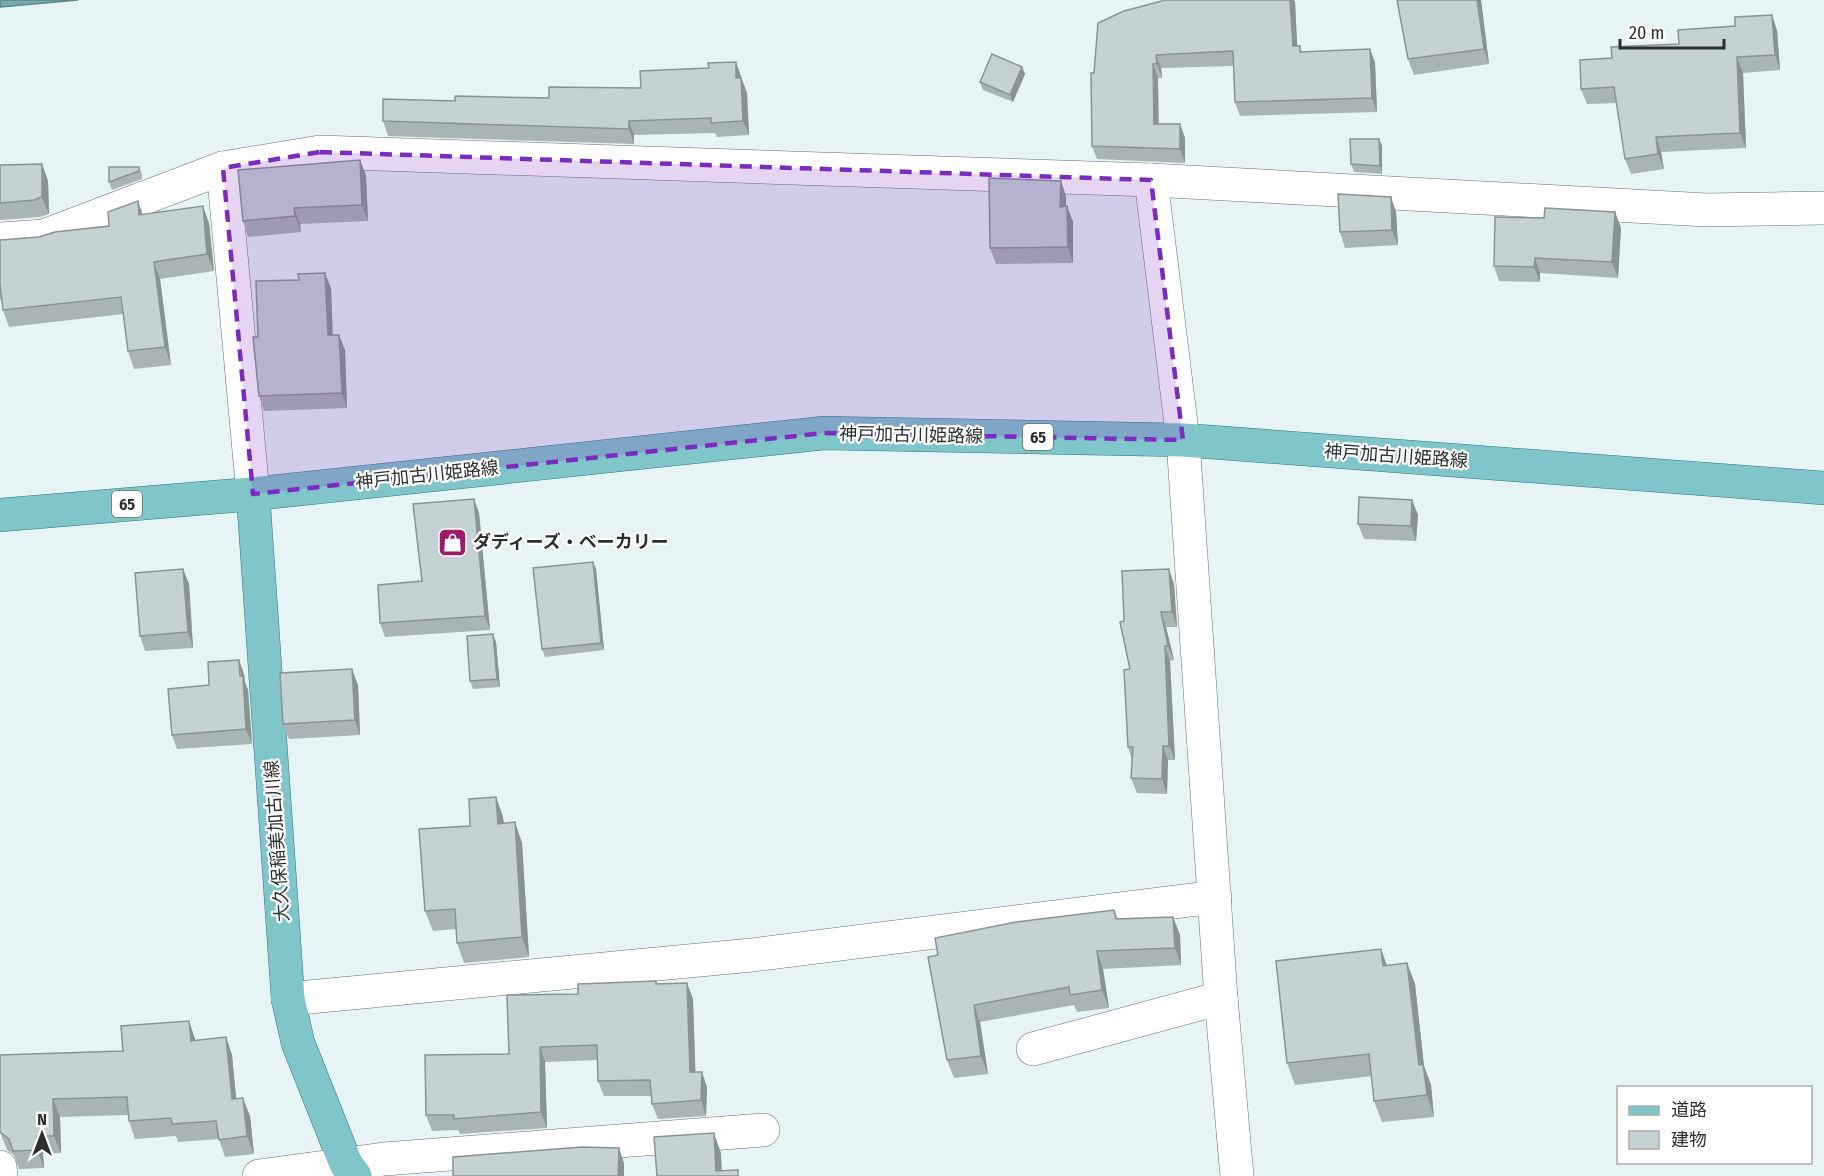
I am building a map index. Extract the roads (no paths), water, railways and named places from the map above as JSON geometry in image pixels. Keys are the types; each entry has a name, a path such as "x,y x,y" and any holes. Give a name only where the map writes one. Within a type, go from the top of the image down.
{"main road":[{"name":"神戸加古川姫路線","path":"0,515 253,494 824,433 1184,440 1824,488"},
{"name":"大久保稲美加古川線","path":"253,494 288,999 298,1042 350,1170"}],"street":[{"path":"0,239 44,236 223,168 320,152 1151,180 1707,210 1824,208"},
{"path":"223,168 253,494"},
{"path":"1151,180 1184,440 1221,998 1236,1176"},
{"path":"288,999 752,955 1215,897"},
{"path":"1033,1049 1221,998"},
{"path":"259,1176 350,1170 384,1159 763,1130"},
{"path":"0,1167 1,1176"}],"water":[{"path":"0,0 78,0 0,7"}],"place":[{"name":"ダディーズ・ベーカリー","path":"452,542"}]}
